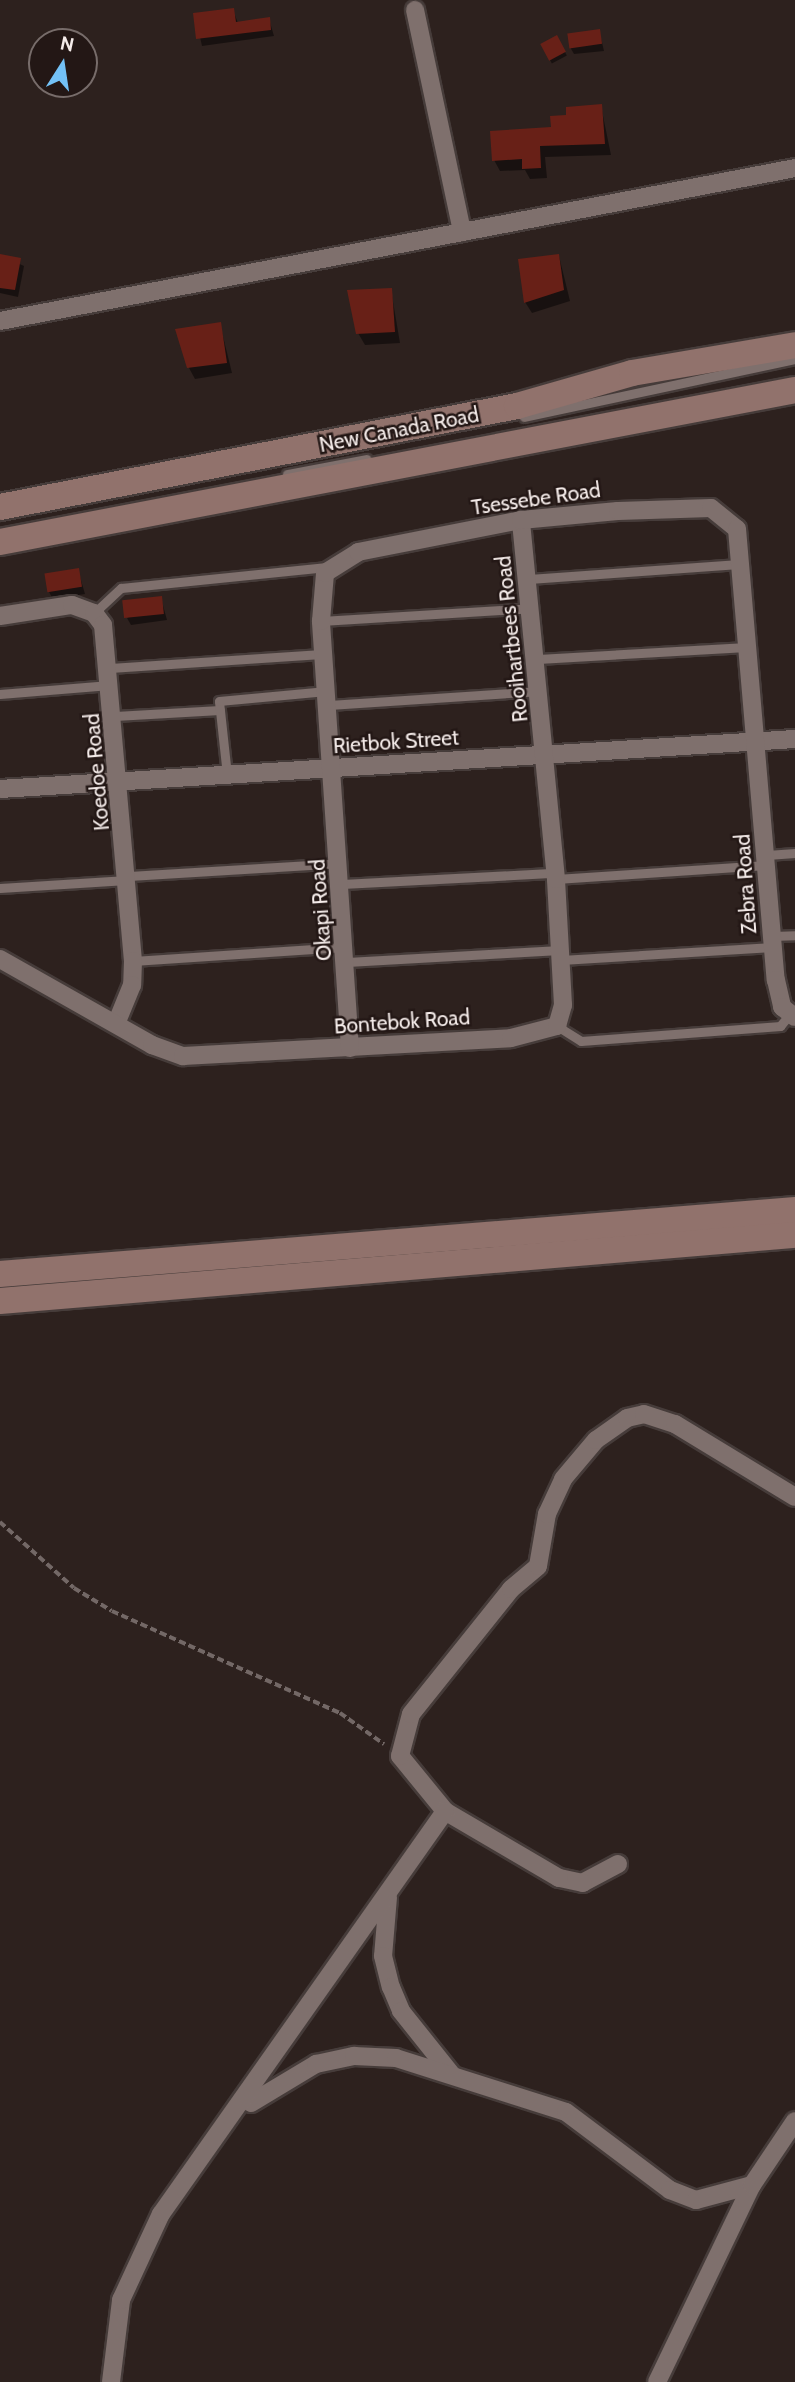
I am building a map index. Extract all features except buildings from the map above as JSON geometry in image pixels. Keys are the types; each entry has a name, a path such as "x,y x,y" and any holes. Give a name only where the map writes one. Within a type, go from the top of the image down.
{"main road":[{"name":"New Canada Road","path":"0,507 517,406 632,373 795,345"},
{"name":"New Canada Road","path":"0,542 795,390"},
{"path":"0,1274 795,1210"},
{"path":"0,1301 795,1235"}],"street":[{"path":"415,10 462,232"},
{"path":"0,321 795,168"},
{"name":"Tsessebe Road","path":"329,567 358,552 521,520 711,508 737,528 759,741"},
{"name":"Rooihartbees Road","path":"521,520 530,579 546,755"},
{"path":"329,567 321,582 321,621 334,769"},
{"path":"0,616 63,605 94,613"},
{"name":"Koedoe Road","path":"94,613 103,625 111,677 129,878 132,985 116,1024"},
{"name":"Rietbok Street","path":"0,789 795,739"},
{"name":"Zebra Road","path":"759,741 779,1000 792,1015"},
{"path":"546,755 561,955 563,1005 557,1026"},
{"name":"Okapi Road","path":"334,769 351,1048"},
{"name":"Bontebok Road","path":"0,958 116,1024 183,1056 511,1038 557,1026"},
{"path":"618,1864 583,1883 559,1878 445,1811 400,1756 411,1714 510,1589 538,1566 547,1514 563,1479 596,1440 627,1418 644,1414 676,1424 795,1497"},
{"path":"111,2382 121,2300 138,2254 445,1811"},
{"path":"390,1891 383,1938 391,1987 401,2011 454,2077"},
{"path":"237,2113 316,2064 354,2056 396,2058 566,2112 670,2190 695,2200 752,2185"},
{"path":"657,2382 752,2185 795,2121"}],"lane":[{"name":"New Canada Road","path":"0,517 795,359"},
{"name":"New Canada Road","path":"0,529 795,379"},
{"path":"530,579 741,564"},
{"path":"94,613 121,588 329,567"},
{"path":"321,621 533,608"},
{"path":"538,659 749,647"},
{"path":"0,694 111,677 322,654"},
{"path":"227,775 219,701 540,691"},
{"path":"115,716 220,710"},
{"path":"342,884 556,876 767,860 795,853"},
{"path":"0,888 341,863"},
{"path":"133,961 347,954 561,955 773,942 795,935"},
{"path":"557,1026 581,1041 780,1026 792,1015"}],"path":[{"path":"0,1522 74,1588 340,1713 400,1756"}]}
